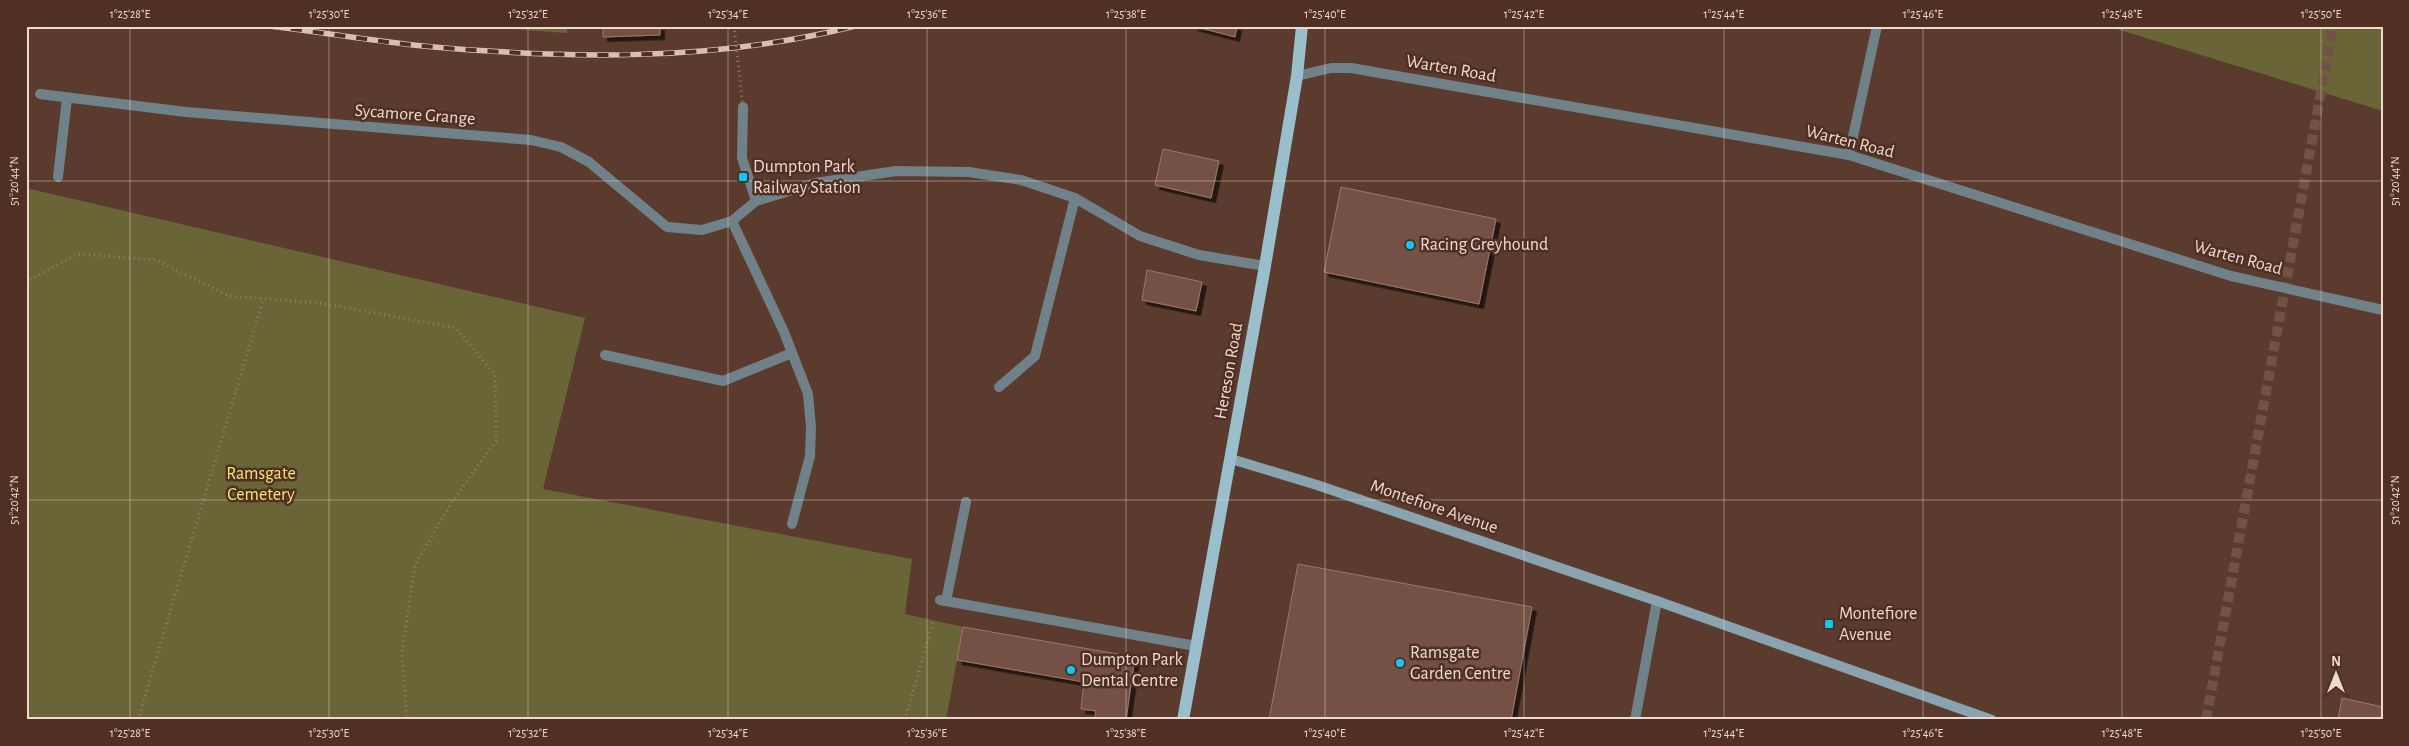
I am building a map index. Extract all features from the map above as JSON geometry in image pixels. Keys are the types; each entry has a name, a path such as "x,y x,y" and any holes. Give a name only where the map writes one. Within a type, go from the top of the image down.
{"main road":[{"name":"Hereson Road","path":"1183,720 1265,266 1297,76 1302,26"}],"street":[{"path":"1849,155 1877,26"},
{"name":"Warten Road","path":"1297,76 1331,68 1351,68 1849,155 2231,276 2383,310"},
{"name":"Sycamore Grange","path":"40,94 186,112 531,140 561,147 589,162 667,227 702,230 732,221 756,201 815,183 896,171 969,172 1021,180 1075,198 1140,236 1199,255 1265,266"},
{"path":"58,177 67,98"},
{"path":"743,107 742,158 756,201"},
{"path":"999,387 1035,356 1075,198"},
{"path":"732,221 792,353 808,394 812,427 810,456 792,524"},
{"path":"605,355 723,381 792,353"},
{"name":"Montefiore Avenue","path":"1231,460 1317,485 1657,601 1992,720"},
{"path":"966,502 943,600 1196,646"},
{"path":"1635,720 1657,601"}],"path":[{"path":"734,26 743,107"},
{"path":"26,282 78,254 156,260 230,296 263,300 320,302 456,328 495,375 496,440 453,500 415,565 402,653 407,720"},
{"path":"138,720 263,300"},
{"path":"905,720 943,600"}],"green space":[{"path":"472,26 567,26 567,33"},
{"path":"2107,26 2383,26 2383,111"},
{"name":"Ramsgate Cemetery","path":"26,188 585,318 543,489 912,559 905,614 963,627 946,720 26,720"}],"building":[{"path":"603,26 660,26 660,35 603,37"},
{"path":"1193,26 1237,26 1235,37"},
{"path":"1163,149 1219,161 1211,198 1155,185"},
{"name":"Racing Greyhound","path":"1341,187 1496,219 1479,304 1324,272"},
{"path":"1147,270 1202,282 1196,311 1142,300"},
{"name":"Ramsgate Garden Centre","path":"1298,564 1532,607 1511,720 1269,720"},
{"name":"Dumpton Park Dental Centre","path":"963,627 1135,657 1126,720 1094,720 1096,711 1081,709 1084,682 957,660"},
{"path":"2342,698 2383,707 2383,720 2338,720"}],"tunnel":[{"path":"2206,720 2333,26"}],"railway":[{"path":"269,26 423,46 586,55 694,52 802,38 855,26"}],"place":[{"name":"Dumpton Park Railway Station","path":"743,177"},
{"name":"Racing Greyhound","path":"1410,245"},
{"name":"Montefiore Avenue","path":"1829,624"},
{"name":"Ramsgate Garden Centre","path":"1400,663"},
{"name":"Dumpton Park Dental Centre","path":"1071,670"}]}
